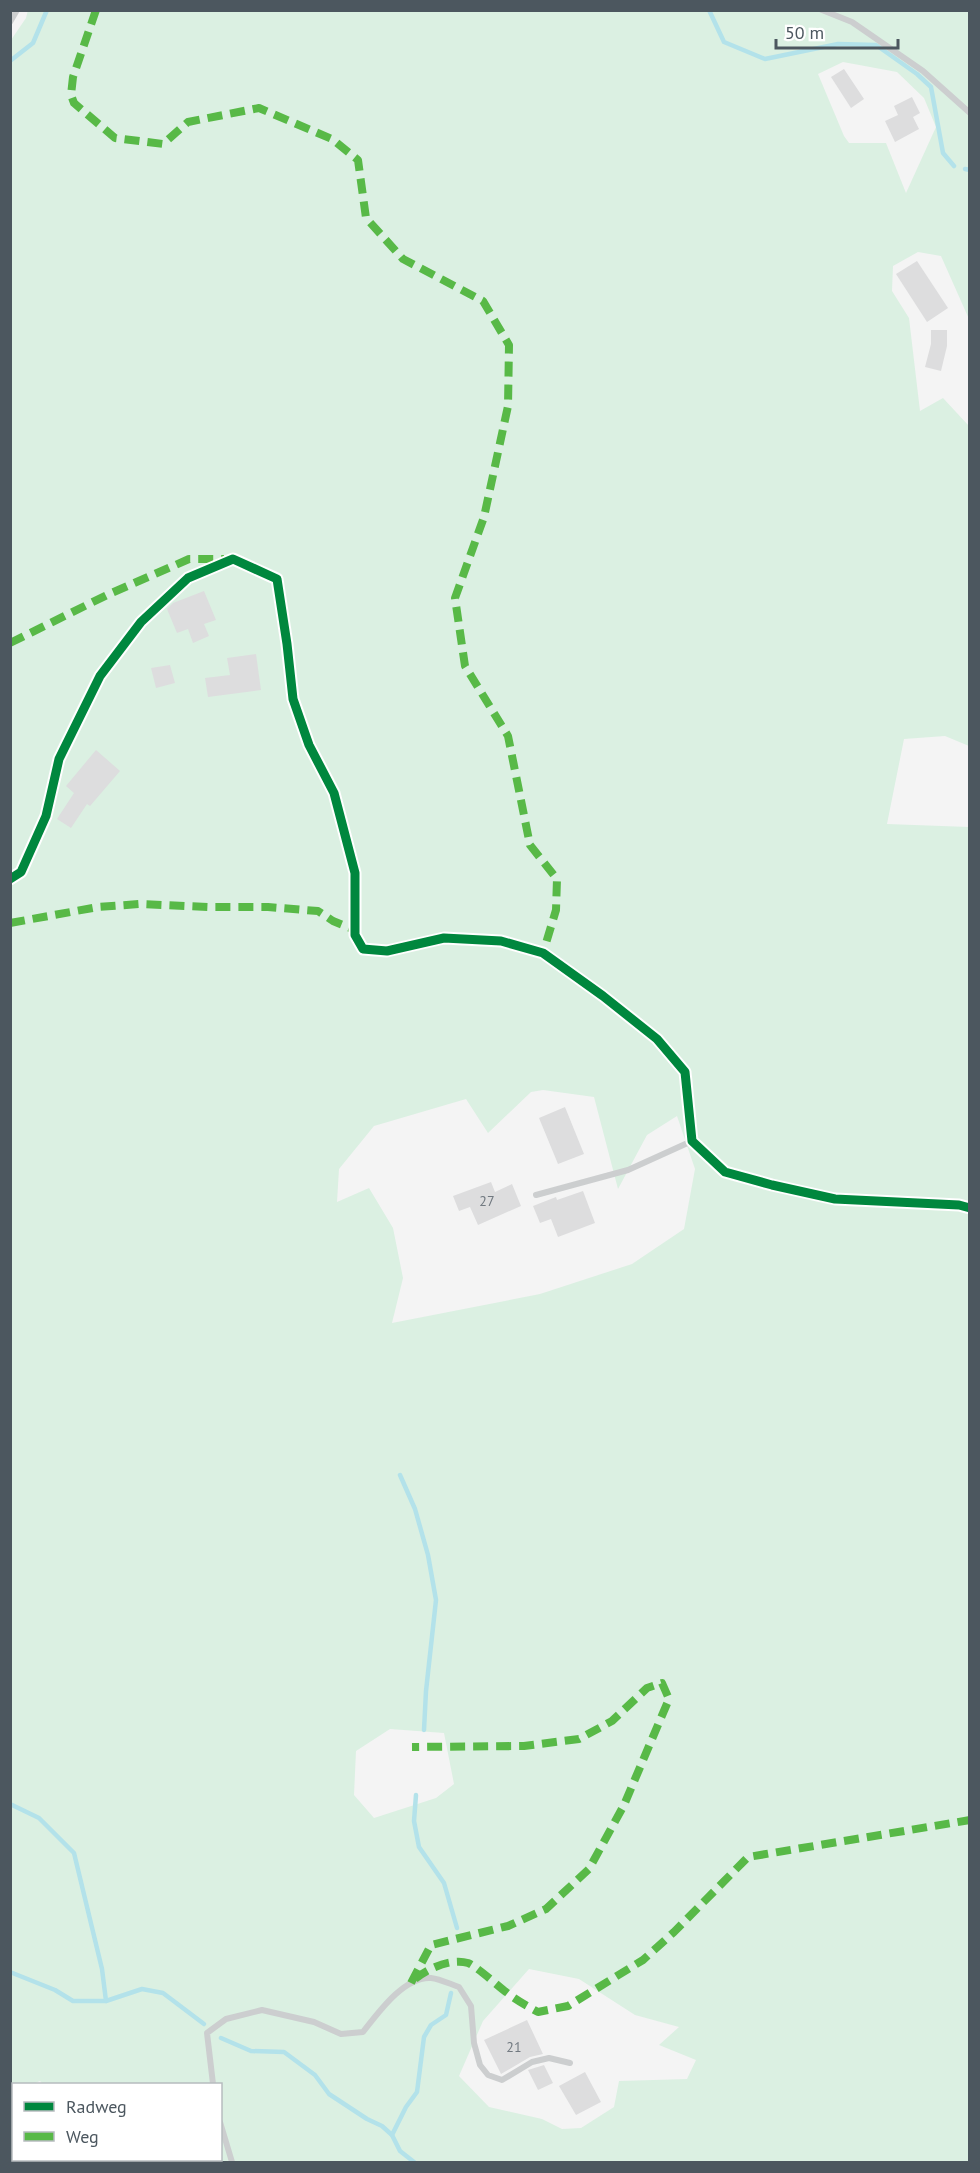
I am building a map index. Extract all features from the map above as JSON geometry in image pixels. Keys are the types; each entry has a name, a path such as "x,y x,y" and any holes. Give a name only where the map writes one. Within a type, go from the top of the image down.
{"street":[{"path":"10,879 21,872 46,816 59,759 100,676 141,622 188,578 232,559 277,579 293,699 309,745 334,793 355,873 355,935 363,949 387,951 444,938 501,941 543,953 603,996 657,1039 685,1072 692,1142 725,1172 836,1199 959,1205 969,1208"}],"lane":[{"path":"10,22 17,10"},
{"path":"822,10 852,22 923,71 969,113"},
{"path":"536,1195 628,1170 692,1142"},
{"path":"213,2083 207,2033 226,2019 262,2010 314,2022 341,2034 363,2032 383,2007 411,1983 431,1978 459,1987 471,2006 474,2043 480,2066 488,2074 502,2080 532,2062 549,2058 570,2063"},
{"path":"222,2129 232,2163"}],"green space":[{"path":"28,10 969,11 969,319 941,256 918,252 893,266 892,291 909,318 920,411 943,398 969,426 969,746 945,736 904,739 887,824 969,827 969,2162 11,2162 11,2124 12,2161 222,2161 222,2083 42,2083 40,2081 12,2083 11,2112 11,40 26,18","holes":["843,62 897,72 924,98 936,127 906,193 886,143 849,143 844,136 818,74","543,1090 594,1097 618,1189 647,1135 677,1116 695,1169 684,1229 632,1264 540,1294 392,1323 403,1278 393,1228 369,1188 337,1202 339,1169 374,1126 466,1099 488,1133 531,1092","390,1729 444,1733 454,1784 436,1798 374,1818 354,1795 356,1751","529,1969 579,1979 635,2015 679,2027 659,2045 696,2060 687,2079 619,2081 614,2107 581,2128 562,2129 542,2119 489,2107 459,2076 483,2021"]}],"building":[{"path":"844,69 864,99 851,108 831,77"},
{"path":"912,97 920,113 913,117 919,129 895,142 885,121 898,115 894,106"},
{"path":"917,261 948,308 927,322 896,274"},
{"path":"931,330 947,330 947,346 941,371 925,367 931,344"},
{"path":"204,591 216,620 204,624 209,636 193,643 188,629 177,633 167,609 173,603"},
{"path":"256,654 261,690 208,697 205,678 230,675 227,658"},
{"path":"170,665 175,683 156,688 151,668"},
{"path":"96,750 120,771 90,806 87,804 71,828 57,819 74,793 66,786"},
{"path":"565,1107 584,1154 558,1164 539,1118"},
{"path":"491,1182 495,1192 512,1184 521,1206 478,1225 470,1207 459,1211 453,1196"},
{"path":"583,1191 595,1223 558,1237 551,1219 540,1223 533,1206 556,1197 557,1200"},
{"path":"527,2020 543,2054 530,2057 501,2074 484,2040"},
{"path":"544,2065 553,2083 538,2090 528,2070"},
{"path":"585,2072 601,2102 576,2115 559,2086"}],"waterway":[{"path":"10,61 33,43 47,10"},
{"path":"709,10 724,42 765,59 838,44 876,45 917,74 931,87 943,153 954,166"},
{"path":"965,169 970,170"},
{"path":"400,1475 415,1509 428,1555 436,1600 424,1730"},
{"path":"416,1795 414,1821 419,1847 444,1883 457,1928"},
{"path":"10,1804 39,1818 74,1853 102,1969 106,2001"},
{"path":"10,1972 55,1990 73,2001 106,2001 142,1989 163,1993 204,2024"},
{"path":"392,2135 406,2107 417,2092 424,2037 431,2025 446,2015 451,1993"},
{"path":"221,2038 251,2051 284,2052 315,2075 329,2094 382,2126 392,2135 400,2151 414,2162"}],"marked path":[{"path":"96,10 73,77 71,95 74,103 115,138 163,144 188,122 259,108 332,139 358,160 366,218 403,259 483,301 509,345 508,406 484,517 455,598 465,666 508,736 530,845 557,879 556,910 543,953"},
{"path":"10,643 107,595 189,559 224,559"},
{"path":"10,923 98,907 140,904 268,907 318,911 333,921 355,930"},
{"path":"411,1983 431,1945 508,1926 546,1909 589,1869 624,1805 669,1699 662,1683 647,1688 612,1721 579,1739 524,1746 412,1747"},
{"path":"415,1979 440,1965 455,1962 468,1963 510,1995 538,2012 568,2006 643,1960 748,1857 970,1820"}],"cycle path":[{"path":"10,879 21,872 46,816 59,759 100,676 141,622 188,578 233,559 277,579 293,699 309,745 334,793 355,873 355,935 363,949 387,951 444,938 501,941 543,953 603,996 657,1039 685,1072 692,1141 725,1172 835,1199 959,1205 970,1208"}]}
